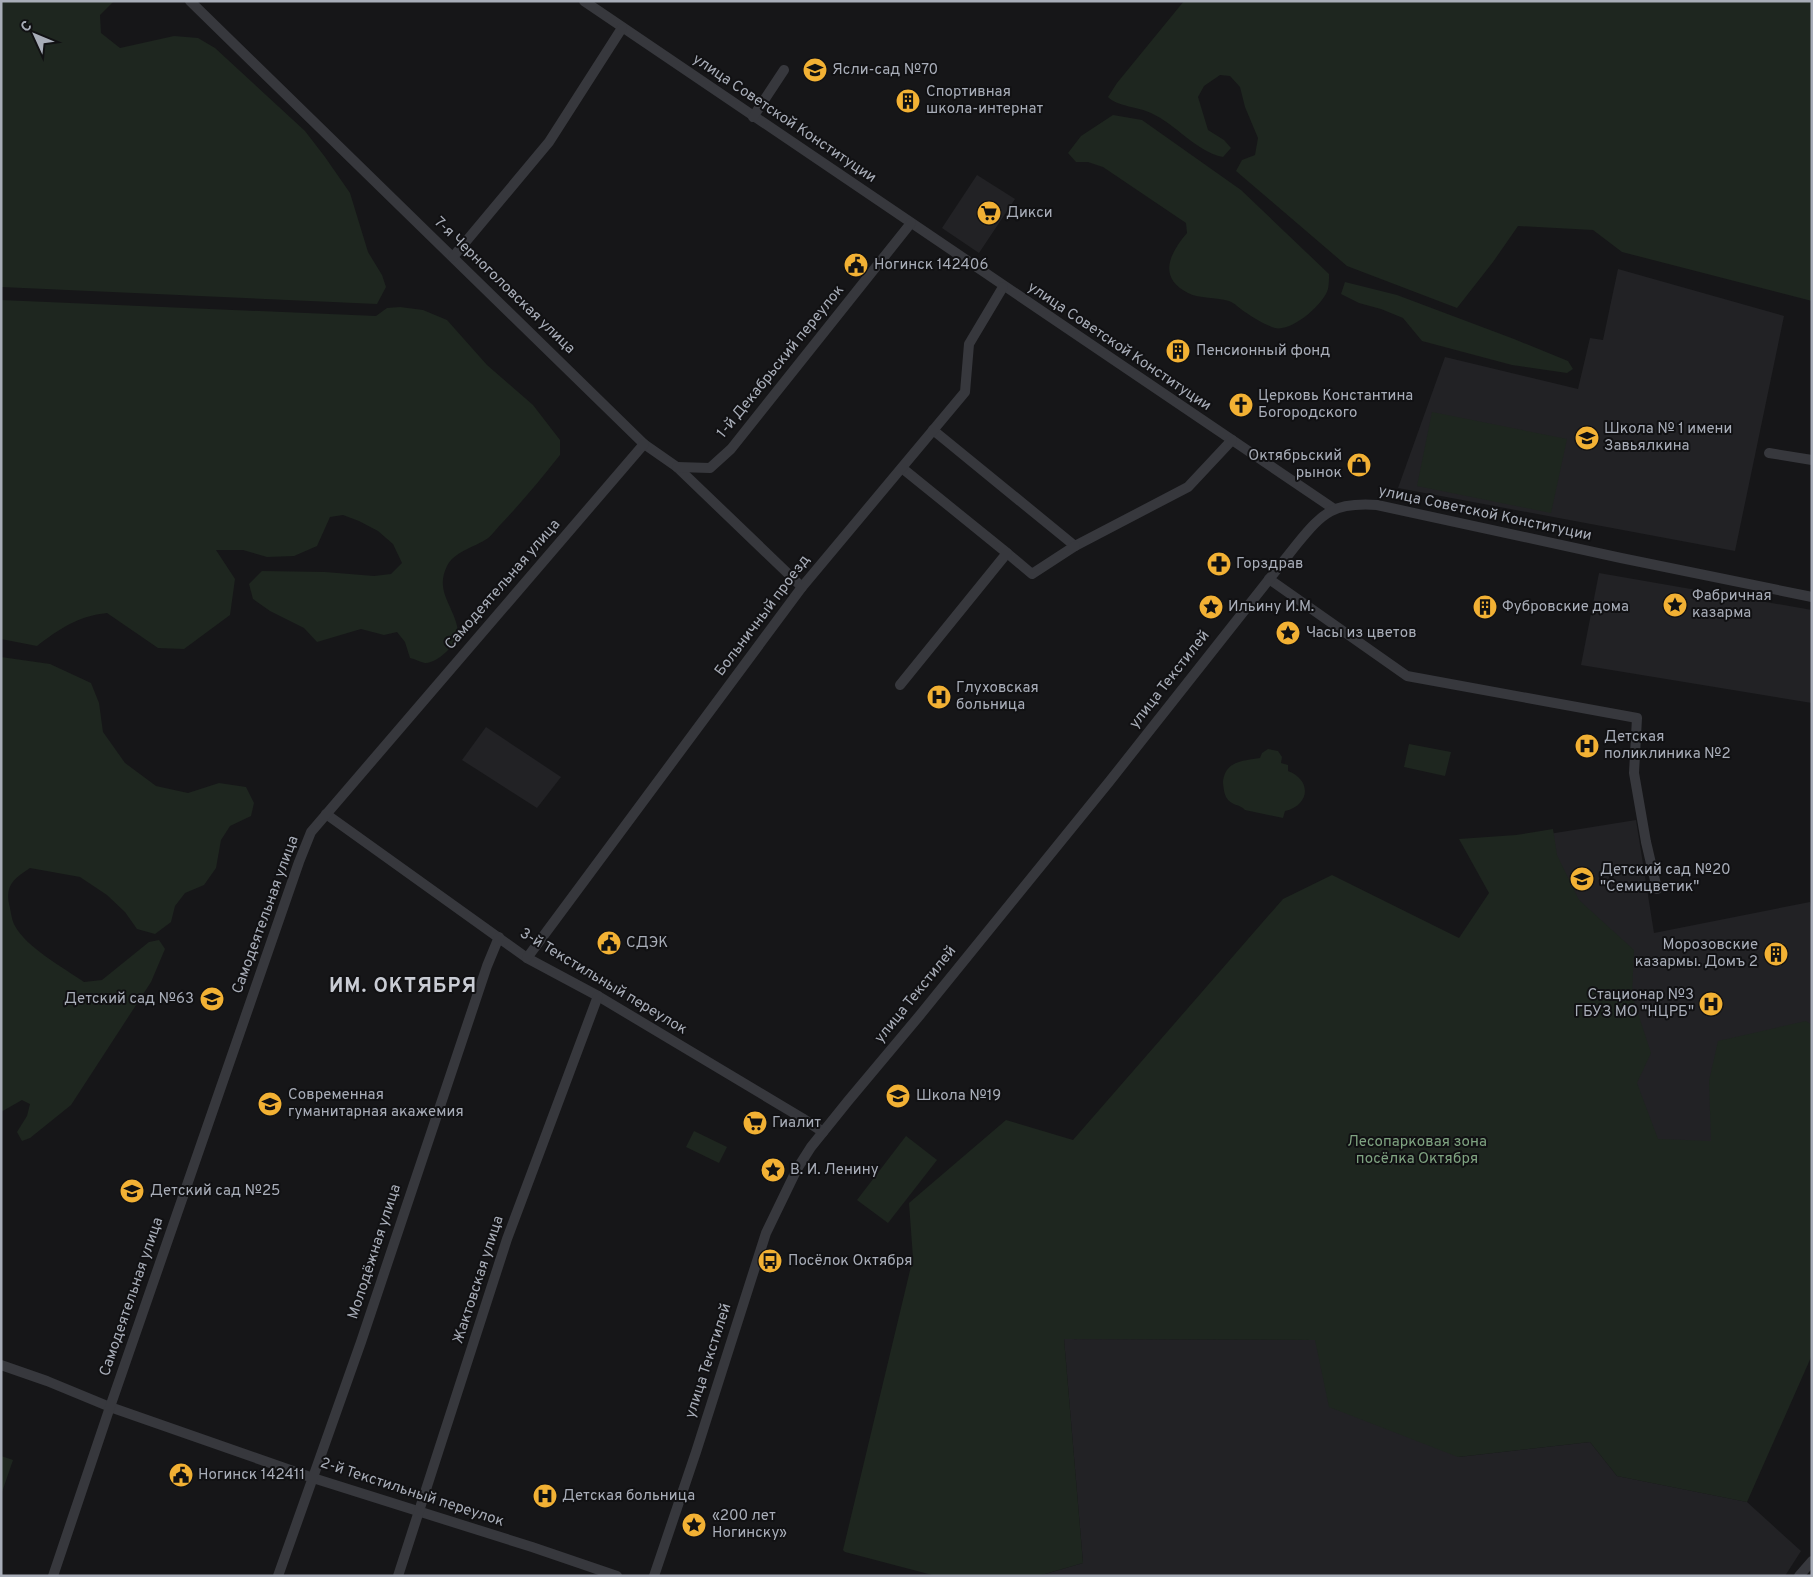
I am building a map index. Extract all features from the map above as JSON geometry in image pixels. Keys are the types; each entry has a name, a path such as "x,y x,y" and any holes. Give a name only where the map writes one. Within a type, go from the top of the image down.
{"street":[{"name":"7-я Черноголовская улица","path":"190,1 644,444 678,467 802,587"},
{"name":"улица Советской Конституции","path":"584,1 1003,287 1334,509 1351,504 1377,505 1621,558 1812,596"},
{"path":"453,257 549,142 622,28"},
{"path":"753,117 784,70"},
{"name":"1-й Декабрьский переулок","path":"678,467 710,468 731,449 910,223"},
{"name":"Больничный проезд","path":"527,958 802,587 965,392 969,344 1003,287"},
{"path":"934,430 1076,546"},
{"path":"902,468 1032,574 1076,546 1188,487 1232,440"},
{"name":"Самодеятельная улица","path":"53,1576 110,1407 311,832 644,444"},
{"path":"1769,453 1812,460"},
{"name":"улица Текстилей","path":"654,1576 766,1233 797,1169 823,1132 1109,782 1308,531 1334,509"},
{"path":"900,685 1007,553"},
{"path":"1269,579 1407,676 1637,718 1634,773 1646,842 1657,889"},
{"name":"3-й Текстильный переулок","path":"326,814 527,958 598,996 823,1132"},
{"name":"Молодёжная улица","path":"278,1576 361,1342 487,966 499,937"},
{"name":"Жактовская улица","path":"398,1576 507,1238 598,996"},
{"name":"2-й Текстильный переулок","path":"1,1365 47,1381 110,1407 313,1478 532,1547 617,1576"},
{"path":"1799,1576 1812,1561"}],"shaded area":[{"path":"977,175 1015,199 979,253 942,228"},
{"name":"Школа № 1 имени Завьялкина","path":"1618,269 1784,316 1735,551 1398,488 1445,357 1578,389 1590,338 1603,340"},
{"path":"1599,573 1812,610 1812,703 1581,665"},
{"path":"486,727 561,777 537,808 462,760"},
{"name":"Стационар №3 ГБУЗ МО \"НЦРБ\"","path":"1636,820 1654,933 1810,902 1812,912 1812,1066 1726,1147 1640,1164 1512,840"},
{"path":"1064,1339 1316,1340 1458,1457 1590,1442 1617,1476 1747,1502 1801,1551 1785,1576 1038,1576 1083,1563"}],"green space":[{"path":"1,1 114,1 100,15 101,33 120,48 174,36 198,38 215,48 305,131 350,193 368,252 382,275 386,287 377,304 1,287"},
{"path":"1184,1 1812,1 1812,301 1622,252 1593,230 1518,226 1457,308 1347,266 1236,171 1242,160 1255,155 1258,138 1245,107 1240,87 1230,76 1220,75 1204,86 1198,97 1208,130 1224,140 1231,148 1223,157 1195,144 1151,113 1116,102 1108,97 1117,83"},
{"path":"1113,115 1142,120 1241,190 1329,274 1328,289 1314,309 1290,326 1275,328 1256,319 1231,302 1193,295 1178,287 1172,280 1170,264 1176,249 1187,233 1186,223 1103,167 1088,162 1076,162 1068,153 1081,136"},
{"path":"1345,282 1397,295 1514,339 1568,361 1573,369 1567,373 1512,365 1422,341 1403,318 1359,303 1341,294"},
{"path":"1,300 376,316 387,308 400,307 423,310 447,320 487,365 533,405 560,440 560,455 491,535 450,561 444,575 443,584 446,599 458,631 451,647 441,656 430,662 425,663 410,658 405,642 397,632 384,635 361,629 317,642 304,628 270,611 253,599 249,584 262,571 325,572 374,576 391,574 402,563 393,544 378,531 343,515 330,517 317,546 294,556 267,557 243,550 216,550 235,579 230,615 184,649 158,648 107,613 87,617 69,624 37,646 1,639"},
{"path":"1432,412 1567,439 1551,513 1417,486"},
{"path":"1,657 50,664 91,683 99,703 103,732 125,763 156,786 188,793 219,783 246,787 254,803 251,816 230,826 221,840 216,868 204,885 185,893 175,906 171,922 155,934 137,929 125,912 107,895 80,877 30,868 11,884 8,900 13,922 20,934 46,957 84,982 102,980 149,942 159,940 165,949 151,982 71,1105 30,1138 22,1141 17,1132 27,1116 30,1104 22,1100 1,1112"},
{"path":"1409,744 1451,752 1445,776 1404,767"},
{"path":"1268,749 1278,751 1282,757 1281,763 1288,765 1288,771 1296,775 1304,786 1303,798 1293,808 1285,811 1283,818 1245,810 1228,800 1224,791 1223,781 1225,774 1232,765 1260,758 1262,753"},
{"name":"Лесопарковая зона посёлка Октября","path":"1553,829 1557,855 1579,900 1634,950 1632,995 1651,1053 1637,1083 1658,1139 1711,1141 1709,1081 1718,1041 1806,1021 1812,1025 1812,1355 1747,1502 1617,1476 1590,1442 1458,1457 1329,1407 1315,1340 1064,1339 1083,1563 1038,1576 936,1576 845,1552 843,1550 913,1258 909,1203 1006,1120 1073,1140 1283,899 1332,875 1459,938 1489,893 1459,839 1516,835"},
{"path":"694,1131 727,1147 719,1163 686,1147"},
{"path":"906,1136 937,1160 888,1223 857,1200"},
{"path":"1,1456 13,1460 1,1495"}],"place":[{"name":"Ясли-сад №70","path":"815,70"},
{"name":"Спортивная школа-интернат","path":"908,101"},
{"name":"Дикси","path":"989,213"},
{"name":"Ногинск 142406","path":"856,265"},
{"name":"Пенсионный фонд","path":"1178,351"},
{"name":"Церковь Константина Богородского","path":"1241,405"},
{"name":"Школа № 1 имени Завьялкина","path":"1587,438"},
{"name":"Октябрьский рынок","path":"1359,465"},
{"name":"Горздрав","path":"1219,564"},
{"name":"Фабричная казарма","path":"1675,605"},
{"name":"Ильину И.М.","path":"1211,607"},
{"name":"Фубровские дома","path":"1485,607"},
{"name":"Часы из цветов","path":"1288,633"},
{"name":"Глуховская больница","path":"939,697"},
{"name":"Детская поликлиника №2","path":"1587,746"},
{"name":"Детский сад №20 \"Семицветик\"","path":"1582,879"},
{"name":"СДЭК","path":"609,943"},
{"name":"Морозовские казармы. Домъ 2","path":"1776,954"},
{"name":"Детский сад №63","path":"212,999"},
{"name":"Стационар №3 ГБУЗ МО \"НЦРБ\"","path":"1711,1004"},
{"name":"Школа №19","path":"898,1096"},
{"name":"Современная гуманитарная акажемия","path":"270,1104"},
{"name":"Гиалит","path":"755,1123"},
{"name":"В. И. Ленину","path":"773,1170"},
{"name":"Детский сад №25","path":"132,1191"},
{"name":"Посёлок Октября","path":"770,1261"},
{"name":"Ногинск 142411","path":"181,1475"},
{"name":"Детская больница","path":"545,1496"},
{"name":"«200 лет Ногинску»","path":"694,1525"}],"district":[{"name":"ИМ. ОКТЯБРЯ","path":"403,987"}]}
